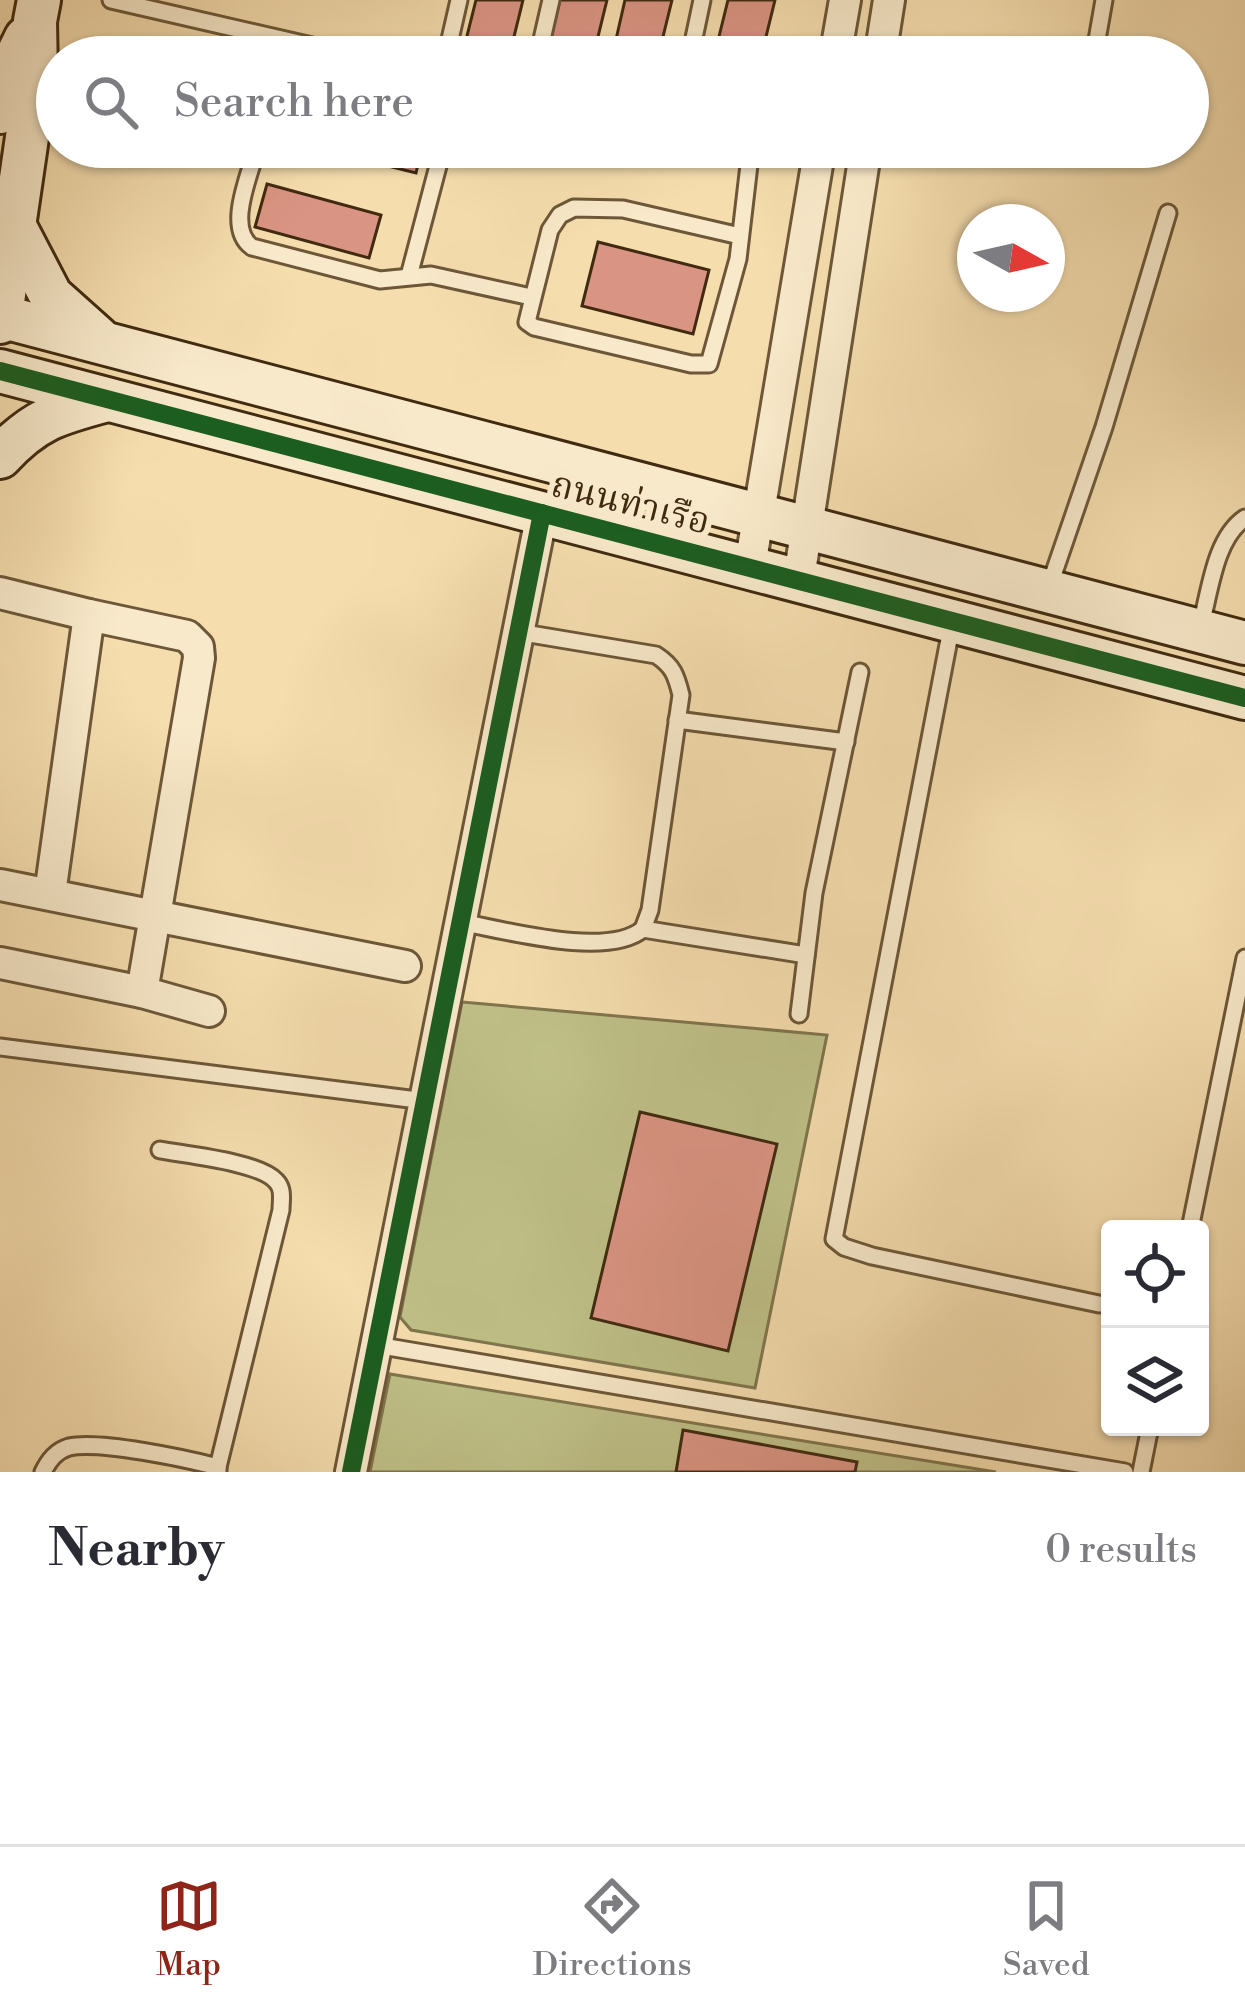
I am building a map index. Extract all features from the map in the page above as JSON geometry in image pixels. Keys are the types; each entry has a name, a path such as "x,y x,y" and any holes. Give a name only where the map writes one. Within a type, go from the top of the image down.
{"street":[{"path":"839,36 845,0"},
{"path":"883,36 889,0"},
{"path":"0,112 8,74 37,10"},
{"path":"0,318 36,76"},
{"path":"750,566 817,168"},
{"path":"799,578 863,168"},
{"path":"14,225 51,296 105,345"},
{"name":"ถนนท่าเรือ","path":"0,318 1245,643"},
{"name":"ถนนท่าเรือ","path":"0,370 1245,698"},
{"path":"0,457 23,432 49,416 108,400"},
{"path":"351,1472 542,514"},
{"path":"0,593 187,636 198,647 142,992"},
{"path":"50,893 89,615"},
{"path":"0,885 405,966"},
{"path":"0,963 209,1011"}],"lane":[{"path":"451,36 459,0"},
{"path":"543,36 551,0"},
{"path":"694,36 702,0"},
{"path":"1098,36 1104,0"},
{"path":"122,2 239,36"},
{"path":"251,168 238,227 242,240 252,248 380,280 409,276 464,280 530,297"},
{"path":"409,276 437,168"},
{"path":"740,236 622,209 574,208 560,215 550,230 526,319 534,327 709,364 732,282 740,236 748,168"},
{"path":"1048,592 1168,213"},
{"path":"1199,631 1221,552 1231,531 1245,518"},
{"path":"952,621 835,1239 872,1256 1099,1304"},
{"path":"518,632 656,655 671,664 676,674 681,694 650,910 643,928"},
{"path":"799,1014 814,893 860,672"},
{"path":"677,720 846,742"},
{"path":"460,922 550,938 617,942 643,928 806,955"},
{"path":"1192,1220 1245,958"},
{"path":"0,1047 425,1101"},
{"path":"43,1472 50,1459 73,1446 218,1470 281,1210 281,1189 274,1178 257,1169 160,1150"},
{"path":"376,1345 1125,1472"},
{"path":"1141,1472 1148,1436"}],"green space":[{"path":"462,1002 827,1035 755,1388 411,1330 400,1317"},
{"path":"390,1374 996,1472 370,1472"}],"building":[{"path":"476,0 523,0 514,36 467,36"},
{"path":"560,0 607,0 598,36 551,36"},
{"path":"625,0 672,0 663,36 617,36"},
{"path":"728,0 775,0 766,36 719,36"},
{"path":"267,184 381,215 369,258 255,227"},
{"path":"598,242 709,270 693,334 582,306"},
{"path":"640,1112 777,1144 728,1351 591,1318"},
{"path":"683,1430 857,1462 855,1472 676,1472"}],"cycle path":[{"path":"0,371 1245,698"},
{"path":"351,1472 542,513"}]}
